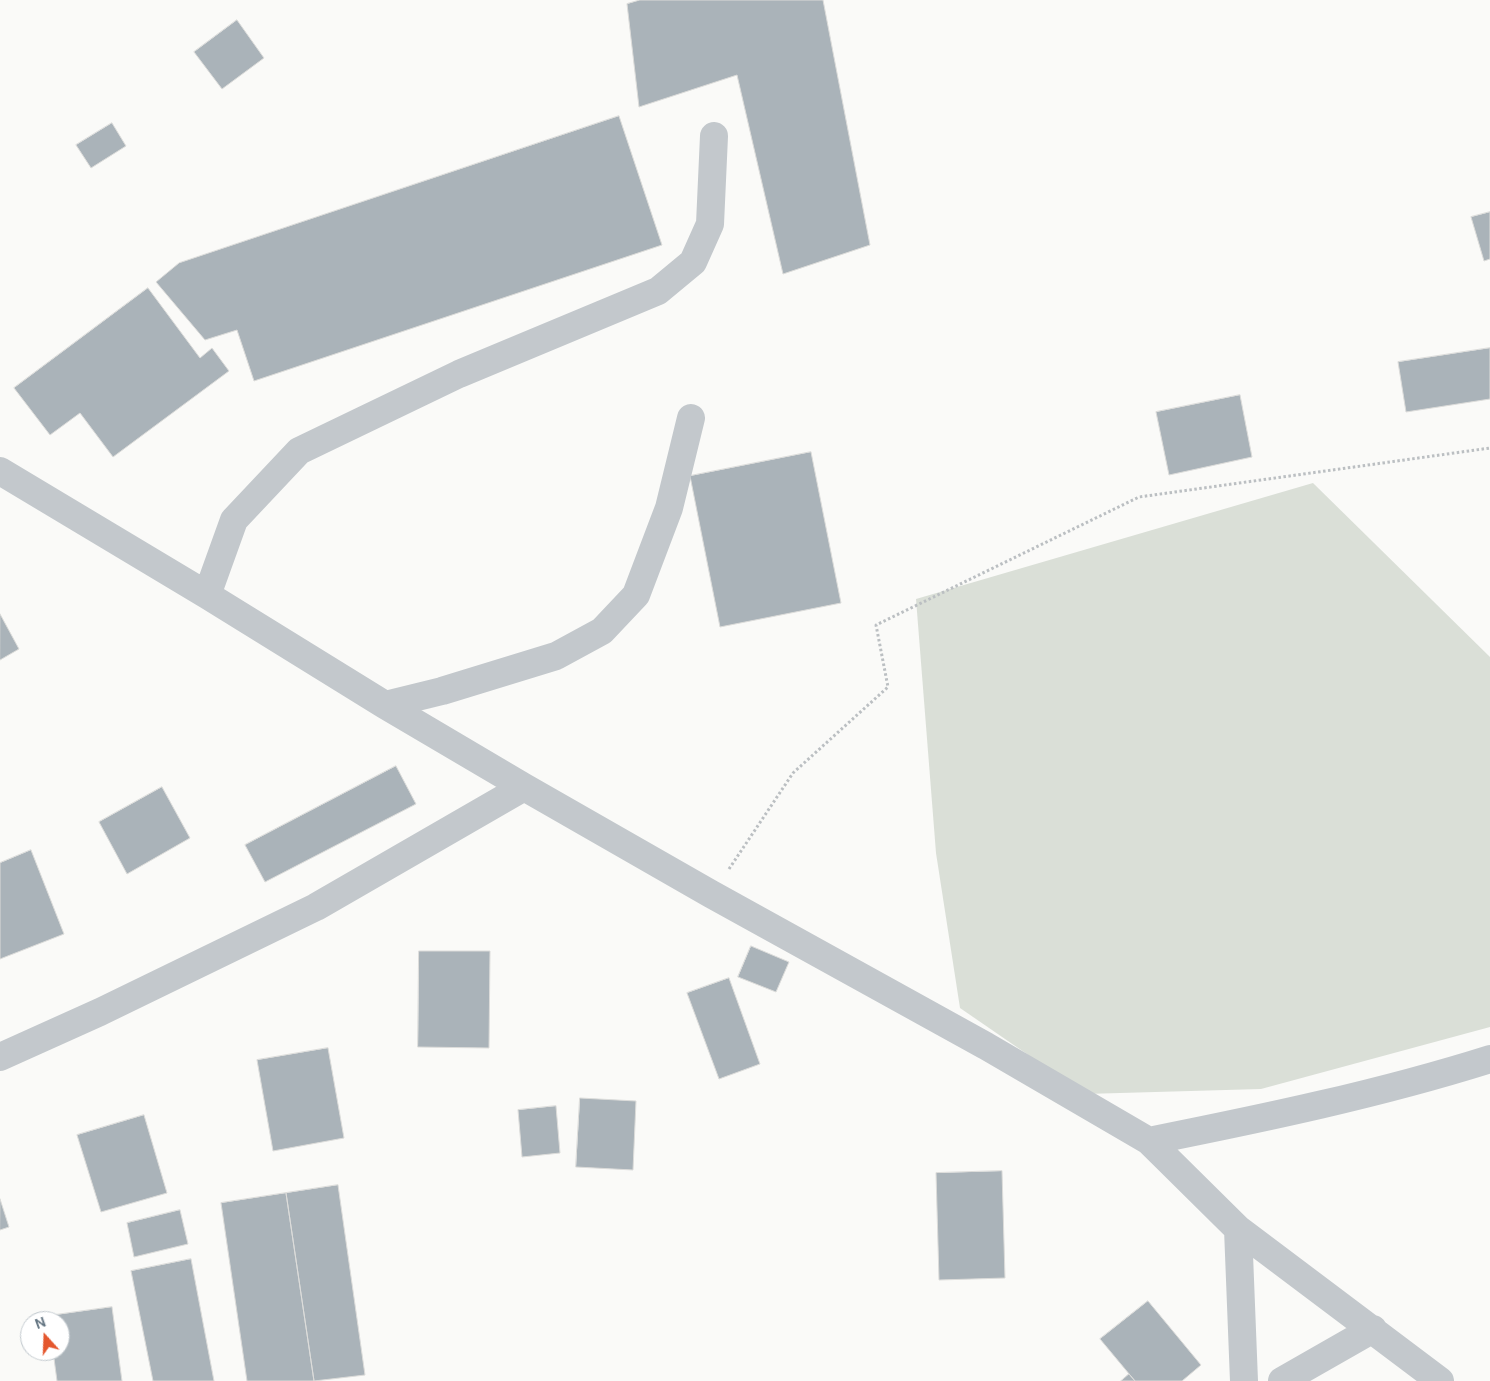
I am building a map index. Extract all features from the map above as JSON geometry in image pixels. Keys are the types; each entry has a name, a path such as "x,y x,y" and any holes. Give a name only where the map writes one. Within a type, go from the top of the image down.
{"street":[{"path":"206,595 234,520 299,451 459,374 658,291 693,262 710,224 714,136"},
{"path":"385,705 442,691 556,656 602,631 636,595 669,508 691,418"},
{"path":"0,471 385,705 524,787 711,894 986,1046 1149,1141 1238,1229 1440,1381"},
{"path":"0,1056 100,1012 316,907 524,787"},
{"path":"1149,1141 1287,1112 1437,1076 1490,1059"},
{"path":"1238,1229 1244,1381"},
{"path":"1282,1381 1373,1329"}],"path":[{"path":"711,894 793,773 888,687 876,625 1139,497 1490,448"}],"shaded area":[{"path":"1313,483 1490,657 1490,1027 1261,1089 1085,1094 960,1008 936,853 916,599"}],"building":[{"path":"640,0 823,0 870,245 783,274 737,75 639,107 627,4"},
{"path":"237,20 264,58 222,89 194,52"},
{"path":"619,116 662,245 254,381 237,330 205,340 156,282 179,263"},
{"path":"112,123 126,146 91,168 76,145"},
{"path":"1490,212 1490,259 1484,261 1471,217"},
{"path":"148,288 200,358 212,348 229,371 113,457 80,413 50,435 14,388"},
{"path":"1490,348 1490,399 1406,412 1398,362"},
{"path":"1240,395 1252,457 1169,475 1156,412"},
{"path":"811,452 841,603 720,627 690,476"},
{"path":"0,614 19,649 0,660"},
{"path":"396,766 416,804 265,882 245,845"},
{"path":"162,787 190,838 127,874 99,822"},
{"path":"31,850 64,934 0,959 0,863"},
{"path":"751,946 789,962 776,992 738,977"},
{"path":"419,951 490,951 489,1048 418,1047"},
{"path":"729,978 760,1064 719,1079 687,993"},
{"path":"328,1048 344,1138 273,1151 257,1060"},
{"path":"580,1098 636,1101 633,1170 576,1167"},
{"path":"556,1106 560,1153 522,1157 518,1110"},
{"path":"144,1115 167,1193 101,1212 77,1135"},
{"path":"1002,1171 1005,1278 939,1280 936,1173"},
{"path":"338,1185 365,1375 314,1381 286,1193"},
{"path":"286,1193 314,1381 247,1381 221,1203"},
{"path":"0,1199 9,1227 0,1230"},
{"path":"180,1210 188,1244 134,1257 127,1223"},
{"path":"191,1259 214,1381 153,1381 131,1271"},
{"path":"1148,1301 1201,1365 1182,1381 1135,1381 1100,1339"},
{"path":"112,1307 122,1381 57,1381 54,1361 70,1361 70,1313"},
{"path":"1129,1374 1135,1381 1121,1381"}]}
